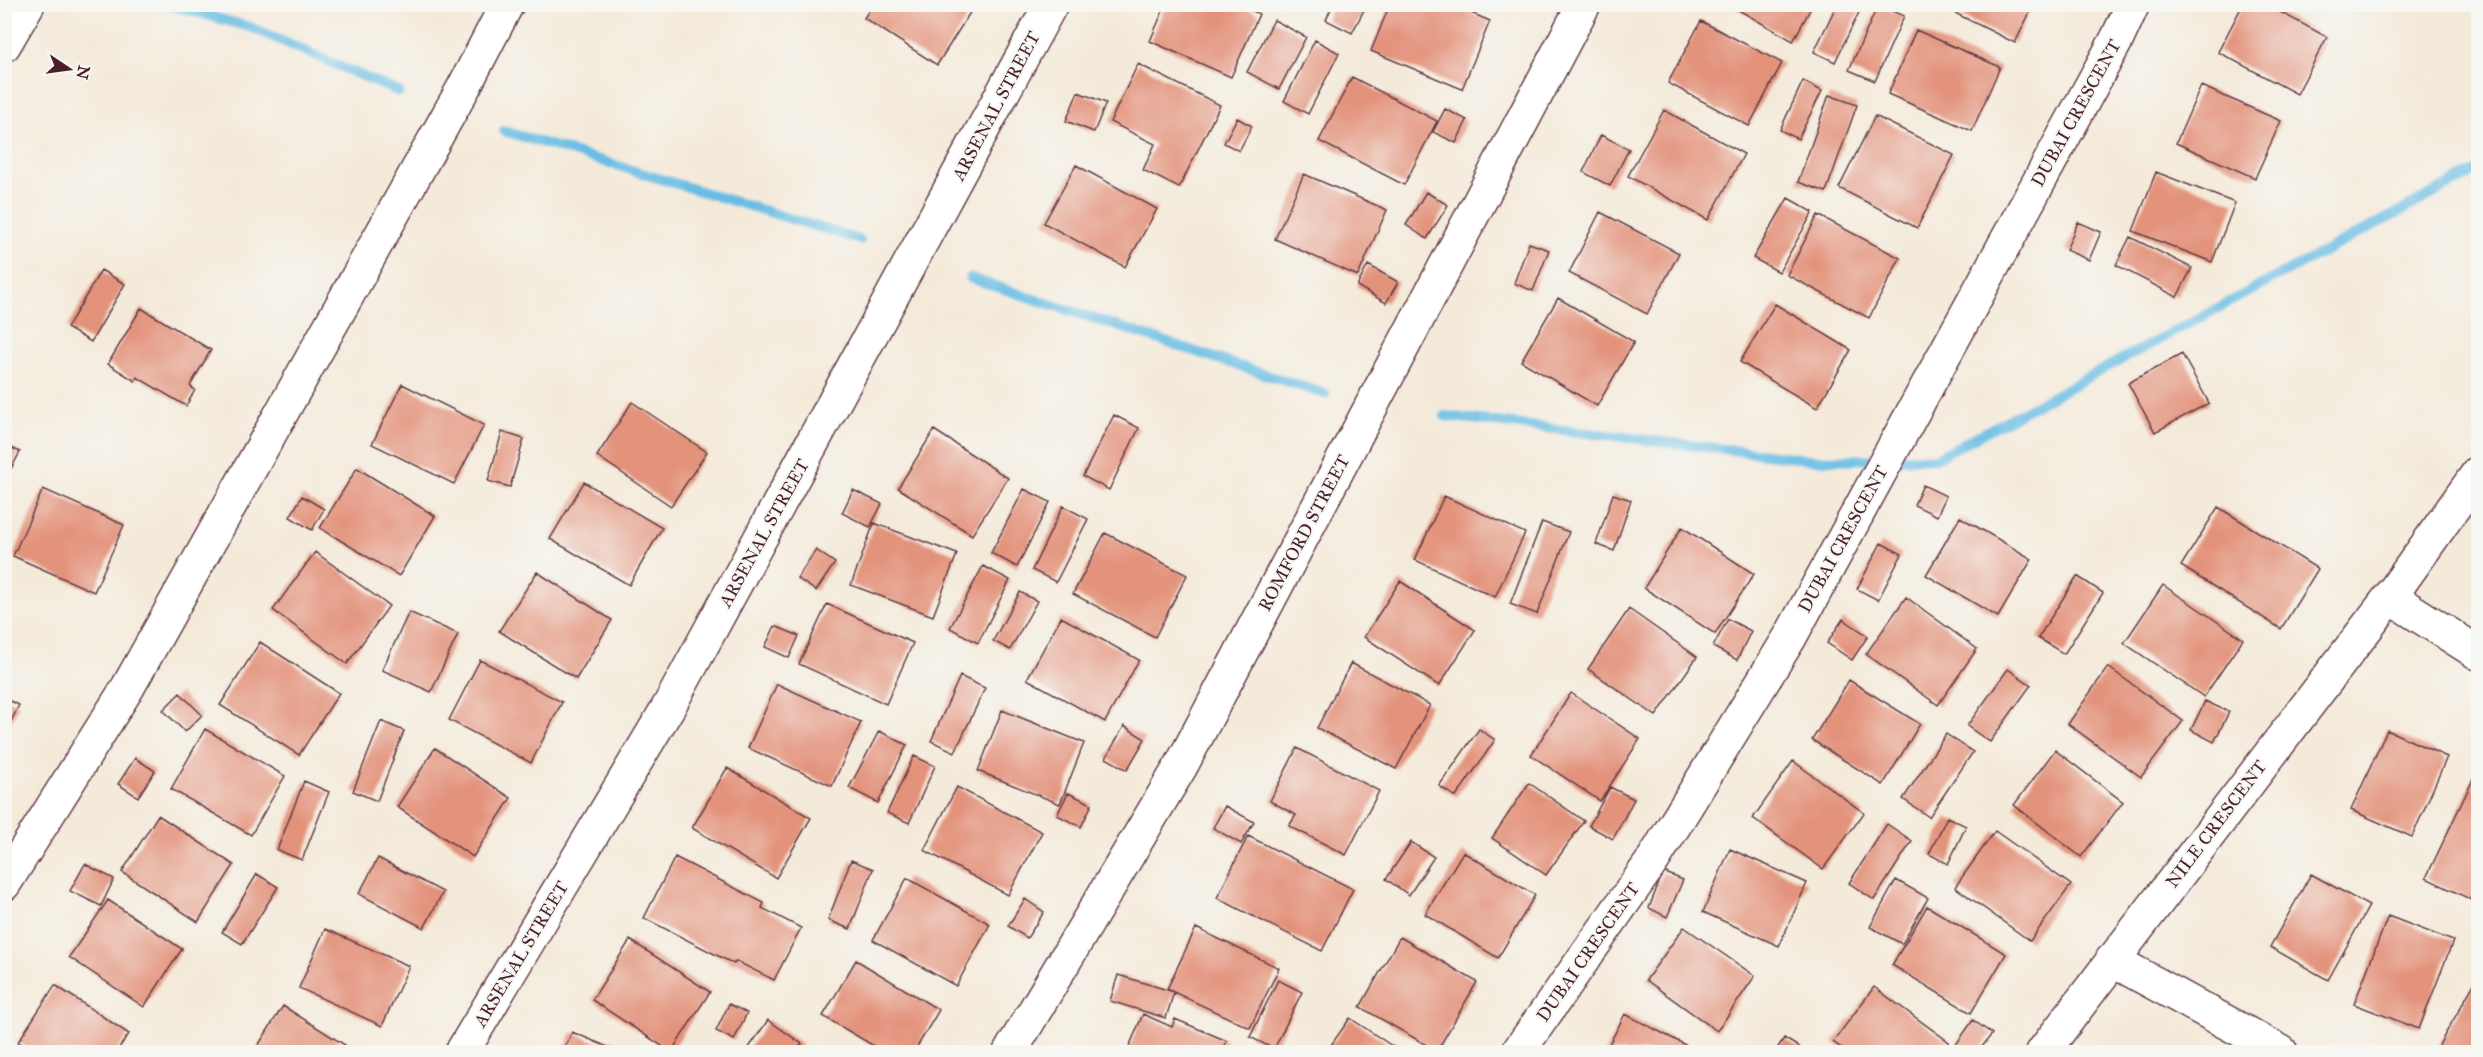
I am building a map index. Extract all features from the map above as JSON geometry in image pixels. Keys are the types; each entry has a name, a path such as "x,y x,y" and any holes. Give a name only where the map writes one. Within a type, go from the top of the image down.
{"street":[{"path":"4,45 28,4"},
{"path":"4,884 128,687 464,87 507,4"},
{"name":"ARSENAL STREET","path":"462,1053 669,706 1051,4"},
{"name":"ROMFORD STREET","path":"1010,1053 1181,766 1584,4"},
{"name":"DUBAI CRESCENT","path":"1518,1053 1653,860 1790,637 2117,39 2133,4"},
{"name":"NILE CRESCENT","path":"2043,1053 2390,597 2478,473"},
{"path":"2390,597 2478,652"},
{"path":"2112,960 2281,1053"}],"building":[{"path":"873,4 961,4 971,11 937,65 864,18"},
{"path":"1166,4 1238,4 1259,14 1231,77 1150,41"},
{"path":"1333,4 1367,4 1352,33 1326,20"},
{"path":"1390,4 1450,4 1490,21 1462,89 1371,51"},
{"path":"1728,4 1813,4 1793,41"},
{"path":"1837,4 1863,4 1835,62 1814,52"},
{"path":"1937,4 2034,4 2015,43"},
{"path":"2243,4 2265,4 2327,37 2297,94 2218,52"},
{"path":"1878,5 1904,16 1875,81 1849,70"},
{"path":"1274,20 1306,37 1279,89 1247,72"},
{"path":"1701,21 1782,63 1749,126 1668,83"},
{"path":"1916,30 2000,67 1972,131 1888,94"},
{"path":"1315,40 1339,53 1308,114 1284,101"},
{"path":"1138,64 1220,105 1179,188 1143,170 1155,144 1110,122"},
{"path":"1352,77 1437,121 1404,185 1319,141"},
{"path":"1803,81 1822,91 1798,139 1780,130"},
{"path":"2201,86 2281,121 2255,178 2176,143"},
{"path":"1078,92 1106,103 1094,132 1066,121"},
{"path":"1829,95 1857,105 1826,192 1798,182"},
{"path":"1445,109 1467,120 1456,143 1433,132"},
{"path":"1664,110 1744,154 1708,220 1628,176"},
{"path":"1875,116 1954,155 1917,228 1839,188"},
{"path":"1237,118 1252,126 1239,151 1224,143"},
{"path":"1601,135 1629,149 1610,186 1583,172"},
{"path":"1076,165 1157,209 1125,267 1044,223"},
{"path":"2156,172 2235,203 2212,262 2133,231"},
{"path":"1304,174 1387,210 1358,276 1275,239"},
{"path":"1426,192 1448,205 1427,239 1406,225"},
{"path":"1788,198 1813,212 1779,272 1753,258"},
{"path":"1600,212 1679,253 1647,314 1569,273"},
{"path":"1818,215 1900,258 1869,318 1787,275"},
{"path":"2078,222 2101,232 2089,260 2066,250"},
{"path":"2130,237 2192,268 2177,297 2116,265"},
{"path":"1529,243 1549,250 1533,291 1514,283"},
{"path":"1368,265 1398,282 1386,303 1357,286"},
{"path":"101,270 125,284 91,342 67,328"},
{"path":"1558,298 1634,342 1597,406 1521,361"},
{"path":"1775,304 1851,350 1817,408 1740,362"},
{"path":"141,308 211,350 190,386 195,390 186,406 137,377 135,381 108,364"},
{"path":"2182,354 2209,403 2155,432 2128,383"},
{"path":"402,384 484,425 454,484 372,444"},
{"path":"632,402 707,452 671,506 597,456"},
{"path":"1114,415 1139,428 1109,490 1083,476"},
{"path":"934,430 1008,478 972,535 898,488"},
{"path":"502,432 524,439 510,487 488,481"},
{"path":"4,444 20,452 4,482"},
{"path":"357,468 435,516 399,576 320,528"},
{"path":"584,482 662,528 629,585 550,539"},
{"path":"1923,485 1946,496 1937,516 1914,505"},
{"path":"43,489 124,525 94,592 13,556"},
{"path":"1024,489 1050,502 1017,567 991,553"},
{"path":"853,490 882,504 870,527 842,513"},
{"path":"1613,494 1631,500 1614,551 1596,544"},
{"path":"302,496 324,509 312,530 290,517"},
{"path":"1444,496 1525,533 1495,597 1415,560"},
{"path":"1063,506 1088,519 1056,582 1032,570"},
{"path":"2218,507 2318,569 2281,629 2181,566"},
{"path":"1960,517 2032,559 1998,617 1926,575"},
{"path":"1542,522 1569,532 1537,614 1510,604"},
{"path":"874,523 957,554 933,616 851,585"},
{"path":"1682,527 1754,574 1715,634 1644,588"},
{"path":"1105,533 1187,575 1155,637 1073,594"},
{"path":"1881,543 1902,554 1878,600 1857,589"},
{"path":"816,550 835,563 816,591 797,578"},
{"path":"315,552 389,606 347,664 273,610"},
{"path":"983,566 1010,580 978,643 950,628"},
{"path":"537,572 612,620 576,679 499,631"},
{"path":"2077,576 2103,593 2064,654 2038,638"},
{"path":"1400,581 1475,630 1439,686 1364,637"},
{"path":"2163,585 2243,639 2204,697 2124,643"},
{"path":"1020,592 1037,601 1010,650 993,641"},
{"path":"1906,597 1977,649 1938,705 1866,654"},
{"path":"827,604 913,643 886,704 799,664"},
{"path":"1629,609 1697,657 1656,716 1588,669"},
{"path":"409,612 458,634 431,692 382,670"},
{"path":"1061,617 1139,660 1105,722 1027,679"},
{"path":"1728,619 1751,631 1737,660 1713,647"},
{"path":"1843,619 1868,636 1852,660 1827,643"},
{"path":"775,626 799,636 789,658 765,647"},
{"path":"260,642 339,693 299,755 220,705"},
{"path":"480,660 562,702 531,763 449,720"},
{"path":"1351,663 1430,705 1396,769 1317,728"},
{"path":"2108,667 2183,721 2141,777 2068,724"},
{"path":"2008,669 2031,685 1990,742 1967,726"},
{"path":"960,676 985,688 955,752 931,741"},
{"path":"1849,680 1920,724 1883,785 1812,740"},
{"path":"777,684 861,722 832,786 748,748"},
{"path":"180,693 202,715 185,732 163,710"},
{"path":"1571,693 1640,739 1600,801 1531,755"},
{"path":"4,698 19,705 4,736"},
{"path":"2205,701 2229,712 2214,742 2191,730"},
{"path":"1002,710 1084,743 1060,804 978,771"},
{"path":"381,721 404,731 377,801 353,791"},
{"path":"1124,726 1145,739 1127,770 1106,758"},
{"path":"205,729 285,776 251,835 171,789"},
{"path":"1479,729 1495,740 1456,797 1439,786"},
{"path":"2387,730 2447,757 2412,837 2351,810"},
{"path":"879,731 907,745 878,803 849,788"},
{"path":"1946,734 1973,752 1929,817 1903,799"},
{"path":"435,748 511,798 473,857 397,807"},
{"path":"1297,748 1379,791 1346,855 1289,826 1296,815 1270,801"},
{"path":"2055,750 2123,802 2081,857 2014,805"},
{"path":"914,756 935,766 909,823 887,813"},
{"path":"135,758 155,771 138,797 118,784"},
{"path":"1793,761 1864,813 1823,869 1753,818"},
{"path":"727,768 811,818 776,878 692,828"},
{"path":"2475,775 2478,776 2478,903 2426,878"},
{"path":"304,781 329,792 302,860 277,850"},
{"path":"1529,783 1584,821 1546,875 1492,838"},
{"path":"957,787 1042,832 1008,895 924,850"},
{"path":"1610,787 1634,799 1613,839 1589,826"},
{"path":"1068,793 1092,804 1081,827 1057,815"},
{"path":"1225,806 1254,822 1241,844 1213,828"},
{"path":"158,815 234,865 198,922 122,872"},
{"path":"1947,817 1966,826 1948,864 1929,854"},
{"path":"1887,824 1912,841 1874,900 1849,883"},
{"path":"1995,831 2071,885 2030,941 1955,887"},
{"path":"1248,836 1353,889 1322,951 1217,898"},
{"path":"1411,842 1434,857 1409,895 1386,879"},
{"path":"1730,849 1807,883 1779,946 1703,912"},
{"path":"1463,852 1535,895 1498,958 1425,914"},
{"path":"675,857 764,903 762,908 801,928 774,980 736,961 734,964 644,918"},
{"path":"378,858 443,892 424,928 359,894"},
{"path":"851,860 873,869 850,929 828,920"},
{"path":"85,864 114,879 101,906 70,891"},
{"path":"1663,872 1683,880 1667,917 1649,908"},
{"path":"257,874 278,887 242,944 222,932"},
{"path":"2311,874 2369,906 2328,980 2270,947"},
{"path":"907,878 990,924 956,986 873,940"},
{"path":"1896,880 1928,898 1902,944 1870,927"},
{"path":"1025,899 1044,912 1027,938 1008,926"},
{"path":"108,900 182,949 144,1007 69,957"},
{"path":"1927,906 2006,954 1971,1013 1892,965"},
{"path":"2388,916 2453,941 2419,1029 2354,1004"},
{"path":"1684,927 1755,976 1717,1031 1646,980"},
{"path":"1196,928 1279,968 1250,1028 1167,989"},
{"path":"325,929 409,966 382,1026 299,988"},
{"path":"1400,937 1477,982 1437,1051 1360,1007"},
{"path":"630,940 710,992 671,1052 592,1000"},
{"path":"856,960 939,1010 914,1052 884,1052 823,1016"},
{"path":"1118,975 1174,992 1166,1018 1110,1001"},
{"path":"2478,977 2478,1052 2452,1052 2439,1045"},
{"path":"1278,980 1302,992 1274,1049 1250,1037"},
{"path":"55,985 129,1034 116,1052 34,1052 18,1042"},
{"path":"1874,987 1949,1042 1941,1052 1847,1052 1833,1042"},
{"path":"729,1004 747,1013 734,1040 716,1031"},
{"path":"283,1006 356,1052 254,1052"},
{"path":"1143,1014 1172,1027 1175,1019 1227,1041 1222,1052 1127,1052"},
{"path":"1625,1014 1699,1052 1605,1052"},
{"path":"1350,1018 1401,1052 1326,1052"},
{"path":"768,1020 802,1044 795,1052 746,1052"},
{"path":"1973,1020 1992,1034 1978,1052 1964,1052 1955,1046"},
{"path":"572,1032 620,1052 563,1052"},
{"path":"1784,1038 1807,1052 1775,1052"}],"waterway":[{"path":"166,4 250,27 399,92"},
{"path":"504,131 860,240"},
{"path":"1445,416 1816,460 1936,458 2478,170"},
{"path":"970,278 1325,394"}]}
